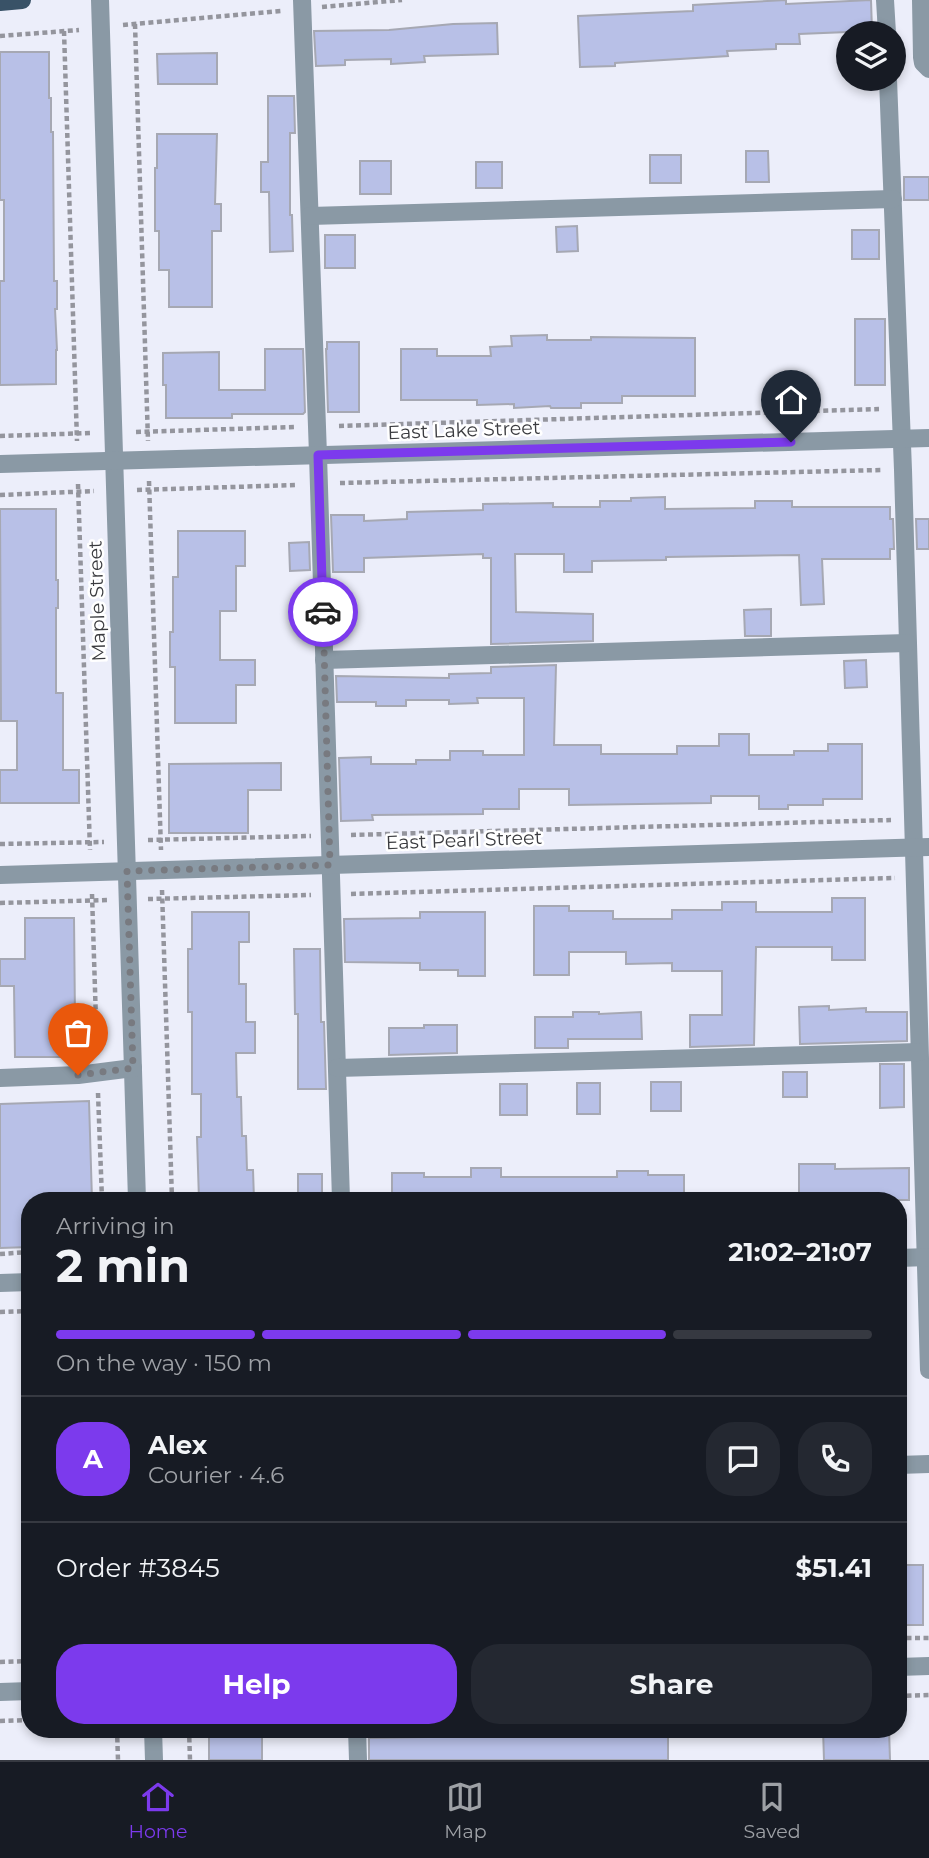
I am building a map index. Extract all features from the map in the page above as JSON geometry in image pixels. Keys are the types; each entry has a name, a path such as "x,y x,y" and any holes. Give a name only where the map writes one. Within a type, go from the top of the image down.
{"main road":[{"path":"0,2 22,0"}],"street":[{"name":"Maple Street","path":"100,0 137,1192"},
{"path":"885,0 886,21"},
{"path":"921,0 922,57 923,63 929,69"},
{"path":"303,4 341,1192"},
{"path":"888,91 901,408 912,819 921,847 914,878 929,1370"},
{"path":"310,216 893,199"},
{"name":"East Lake Street","path":"0,464 929,438"},
{"path":"324,660 907,643"},
{"name":"East Pearl Street","path":"0,875 921,847"},
{"path":"337,1068 919,1052"},
{"path":"0,1078 78,1075 133,1068"},
{"path":"907,1258 927,1258"},
{"path":"0,1283 21,1282"},
{"path":"907,1465 929,1464"},
{"path":"907,1667 929,1666"},
{"path":"0,1692 21,1691"},
{"path":"153,1738 154,1760"},
{"path":"357,1738 358,1760"}],"path":[{"path":"0,36 100,28 303,4 402,0"},
{"path":"135,24 172,1192"},
{"path":"64,31 102,1192"},
{"path":"0,436 901,408"},
{"path":"0,495 319,484 903,470"},
{"path":"0,844 912,819"},
{"path":"0,903 914,878"},
{"path":"0,1254 21,1253"},
{"path":"0,1312 21,1311"},
{"path":"907,1639 929,1638"},
{"path":"0,1662 21,1661"},
{"path":"907,1696 929,1695"},
{"path":"0,1721 21,1720"},
{"path":"117,1738 118,1760"},
{"path":"189,1738 190,1760"}],"building":[{"path":"786,0 786,4 871,0 872,21 836,21 836,32 799,34 800,44 776,44 776,49 727,51 728,56 580,67 578,16 693,11 693,5"},
{"path":"497,23 498,54 424,56 425,62 391,64 391,59 345,60 345,65 316,66 314,31 389,30"},
{"path":"0,52 49,52 49,98 53,132 54,281 57,281 56,384 0,385 0,281 4,281 4,200 0,200"},
{"path":"217,53 217,84 158,84 157,54"},
{"path":"268,96 294,96 295,133 290,133 293,251 270,252 269,192 261,192 261,162 268,162"},
{"path":"157,134 217,134 215,204 221,204 221,231 212,231 212,307 169,307 169,270 159,270 159,231 155,231"},
{"path":"746,151 768,151 769,182 746,182"},
{"path":"650,155 681,155 681,183 650,183"},
{"path":"360,161 391,161 391,194 360,194"},
{"path":"476,162 502,162 502,188 476,188"},
{"path":"904,177 929,177 929,200 904,200"},
{"path":"577,226 578,251 557,252 556,227"},
{"path":"852,230 879,230 879,259 852,259"},
{"path":"325,235 355,235 355,268 325,268"},
{"path":"855,319 885,319 885,385 855,385"},
{"path":"547,335 547,340 591,340 591,337 695,338 695,396 622,396 622,403 581,403 581,408 514,408 514,404 477,405 477,400 401,400 401,349 437,349 437,356 491,356 490,347 512,346 511,336"},
{"path":"327,342 359,342 359,412 328,412"},
{"path":"265,349 303,349 303,414 166,418 163,353 219,352 219,390 265,390"},
{"path":"665,497 665,509 755,508 755,501 792,501 792,507 890,507 894,549 890,549 890,559 822,559 824,604 801,605 799,555 592,561 592,572 564,572 564,554 515,554 516,612 593,614 593,641 491,644 491,558 483,558 483,554 364,558 364,572 333,572 331,515 364,515 364,521 407,519 407,512 483,510 483,504 553,503 553,507 600,507 600,501"},
{"path":"0,509 56,509 56,693 63,693 63,770 79,770 79,803 0,803 0,770 17,770 17,721 1,721"},
{"path":"916,519 929,519 929,549 917,549"},
{"path":"178,531 245,531 245,566 236,566 236,611 220,611 220,660 255,660 255,685 236,685 236,723 175,723 175,667 170,667 170,632 173,632 173,577 178,577"},
{"path":"309,542 310,570 290,571 289,543"},
{"path":"771,609 771,636 745,636 744,610"},
{"path":"866,660 867,687 845,688 844,661"},
{"path":"556,665 554,745 601,745 601,754 677,754 677,746 719,746 719,734 749,734 749,755 794,755 794,751 828,751 828,744 862,744 862,799 823,799 823,805 788,805 788,809 759,809 759,796 711,796 711,803 569,805 569,789 519,789 519,809 483,809 483,814 372,815 373,820 341,821 339,758 371,757 371,764 416,764 416,760 450,760 450,751 483,751 483,755 524,755 524,698 477,698 478,703 449,704 449,700 406,700 406,706 376,706 376,702 337,702 336,676 449,678 449,674 491,673 491,667"},
{"path":"281,763 281,790 248,790 248,833 169,833 169,764"},
{"path":"832,898 865,898 865,960 832,960 832,947 756,947 754,1045 690,1047 690,1015 722,1015 722,971 672,971 672,963 626,964 626,952 569,952 569,975 534,975 534,906 569,906 569,911 613,911 613,919 672,919 672,910 722,910 722,902 756,902 756,912 832,912"},
{"path":"192,912 249,912 249,942 239,942 239,984 246,984 246,1022 255,1022 255,1053 236,1053 237,1097 241,1097 242,1136 246,1136 247,1170 253,1170 254,1192 199,1192 197,1137 201,1137 201,1094 192,1094 192,1012 188,1012 188,949 192,949"},
{"path":"420,912 485,912 485,976 458,976 458,970 420,970 420,963 345,962 344,919 420,918"},
{"path":"25,918 74,918 75,1020 72,1020 72,1057 15,1057 14,986 0,986 0,959 25,959"},
{"path":"294,949 320,949 321,1022 324,1022 326,1089 298,1089 298,1014 295,1014"},
{"path":"829,1006 829,1010 866,1008 866,1012 907,1012 907,1041 800,1044 799,1007"},
{"path":"573,1012 641,1012 642,1039 568,1039 568,1048 535,1048 535,1017 573,1017"},
{"path":"424,1025 457,1025 457,1053 389,1055 389,1028 424,1028"},
{"path":"880,1064 904,1064 904,1107 880,1108"},
{"path":"783,1072 807,1072 807,1097 783,1097"},
{"path":"651,1082 681,1082 681,1111 651,1111"},
{"path":"577,1083 600,1083 600,1114 577,1114"},
{"path":"500,1084 527,1084 527,1115 500,1115"},
{"path":"89,1101 92,1192 21,1192 21,1247 0,1248 0,1104"},
{"path":"799,1164 835,1164 835,1169 909,1168 909,1200 907,1192 799,1192"},
{"path":"471,1168 501,1168 501,1177 617,1177 617,1171 648,1171 648,1175 684,1175 684,1192 392,1192 392,1173 424,1173 424,1177 471,1177"},
{"path":"298,1174 322,1174 322,1192 298,1192"},
{"path":"907,1565 923,1565 923,1625 907,1625"},
{"path":"209,1738 262,1738 262,1760 209,1760"},
{"path":"369,1738 668,1738 668,1760 369,1760"},
{"path":"823,1738 889,1738 890,1760 824,1760"}],"way so far":[{"path":"78,1075 133,1068 127,871 330,865 323,612"}],"route":[{"path":"323,612 318,455 791,442"}]}
